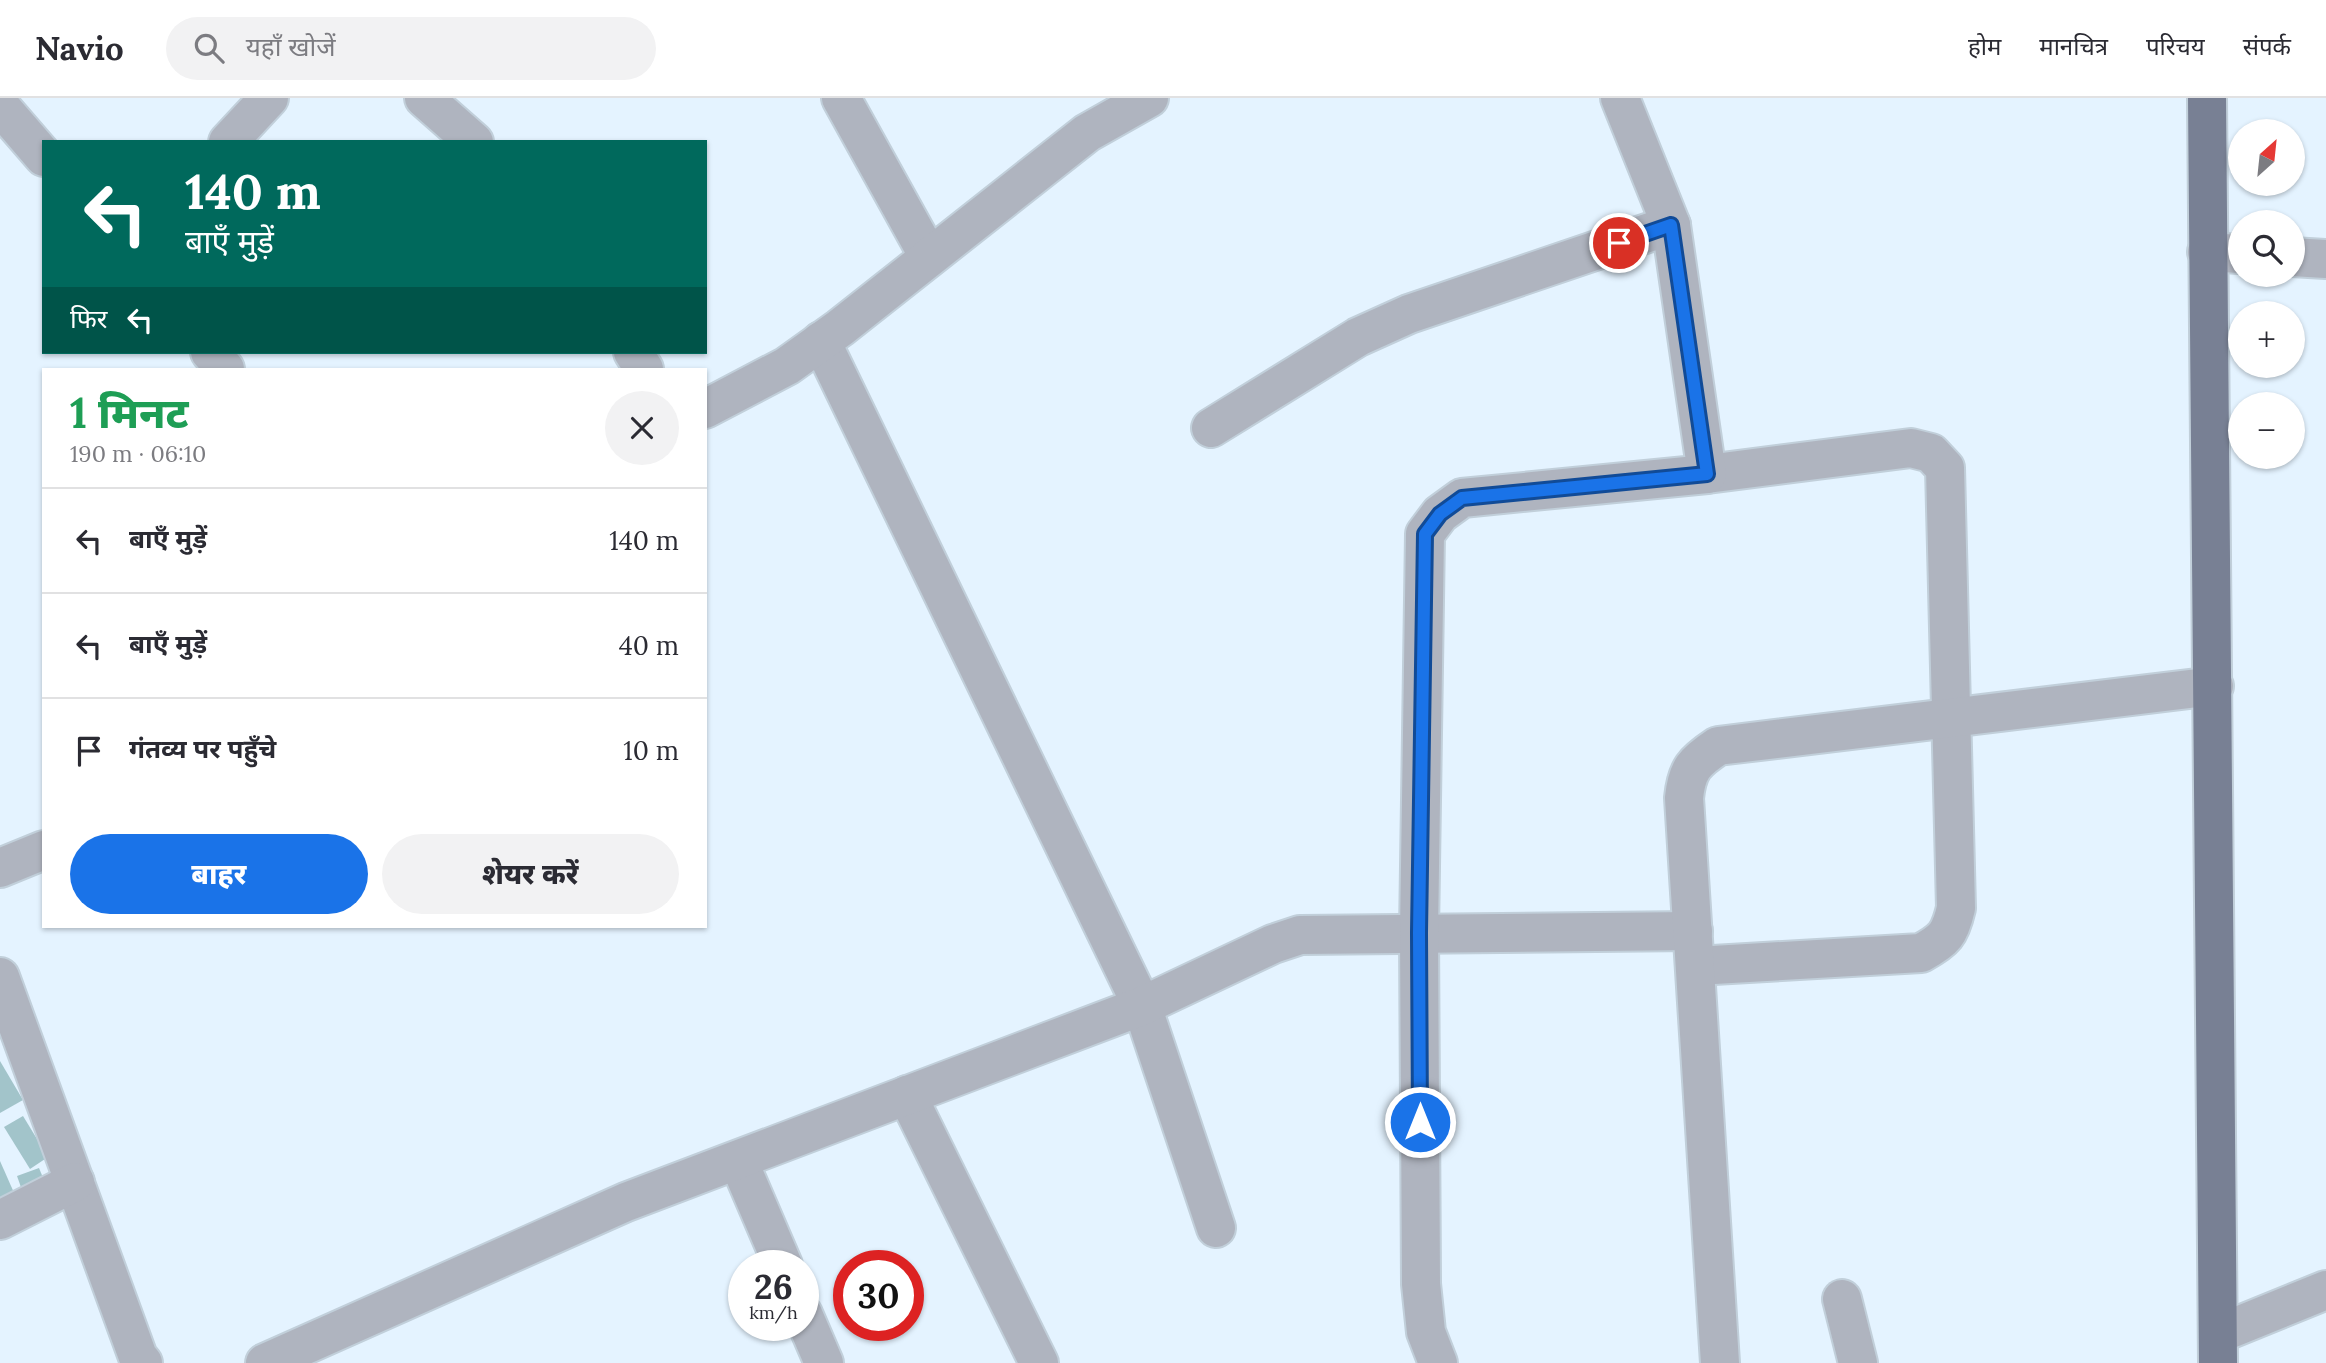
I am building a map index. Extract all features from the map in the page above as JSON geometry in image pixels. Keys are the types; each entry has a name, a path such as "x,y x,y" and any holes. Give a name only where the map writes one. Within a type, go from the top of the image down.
{"main road":[{"path":"2207,98 2224,253 2214,686 2218,1348"}],"street":[{"path":"230,140 269,98"},
{"path":"424,98 472,140"},
{"path":"841,98 929,257"},
{"path":"707,407 787,366 1087,133 1149,98"},
{"path":"1620,98 1671,225 1707,474"},
{"path":"2,111 42,155"},
{"path":"1211,428 1358,337 1409,314 1671,225"},
{"path":"2305,258 2326,259"},
{"path":"821,341 1142,1006 1216,1228"},
{"path":"212,354 224,368"},
{"path":"265,1363 626,1202 1142,1006 1273,944 1300,935 1419,933 1695,949 1922,953 1942,941 1952,926 1956,908 1945,468 1931,453 1912,448 1707,474 1462,498 1440,514 1425,534 1419,933 1421,1284 1426,1332 1438,1363"},
{"path":"1720,1363 1684,798 1686,777 1698,760 1718,746 2214,686"},
{"path":"0,868 42,851"},
{"path":"0,977 138,1357 143,1363"},
{"path":"907,1095 1039,1363"},
{"path":"738,1160 777,1250"},
{"path":"0,1220 75,1182"},
{"path":"2218,1348 2326,1290"},
{"path":"1842,1299 1858,1363"},
{"path":"815,1341 824,1363"}],"building":[{"path":"0,1061 23,1100 0,1113"},
{"path":"23,1116 48,1157 30,1169 4,1127"},
{"path":"0,1161 15,1195 0,1201"},
{"path":"39,1168 46,1185 23,1193 17,1176"}],"route":[{"path":"1420,1122 1419,933 1425,534 1440,514 1462,498 1707,474 1671,225 1619,243"}]}
